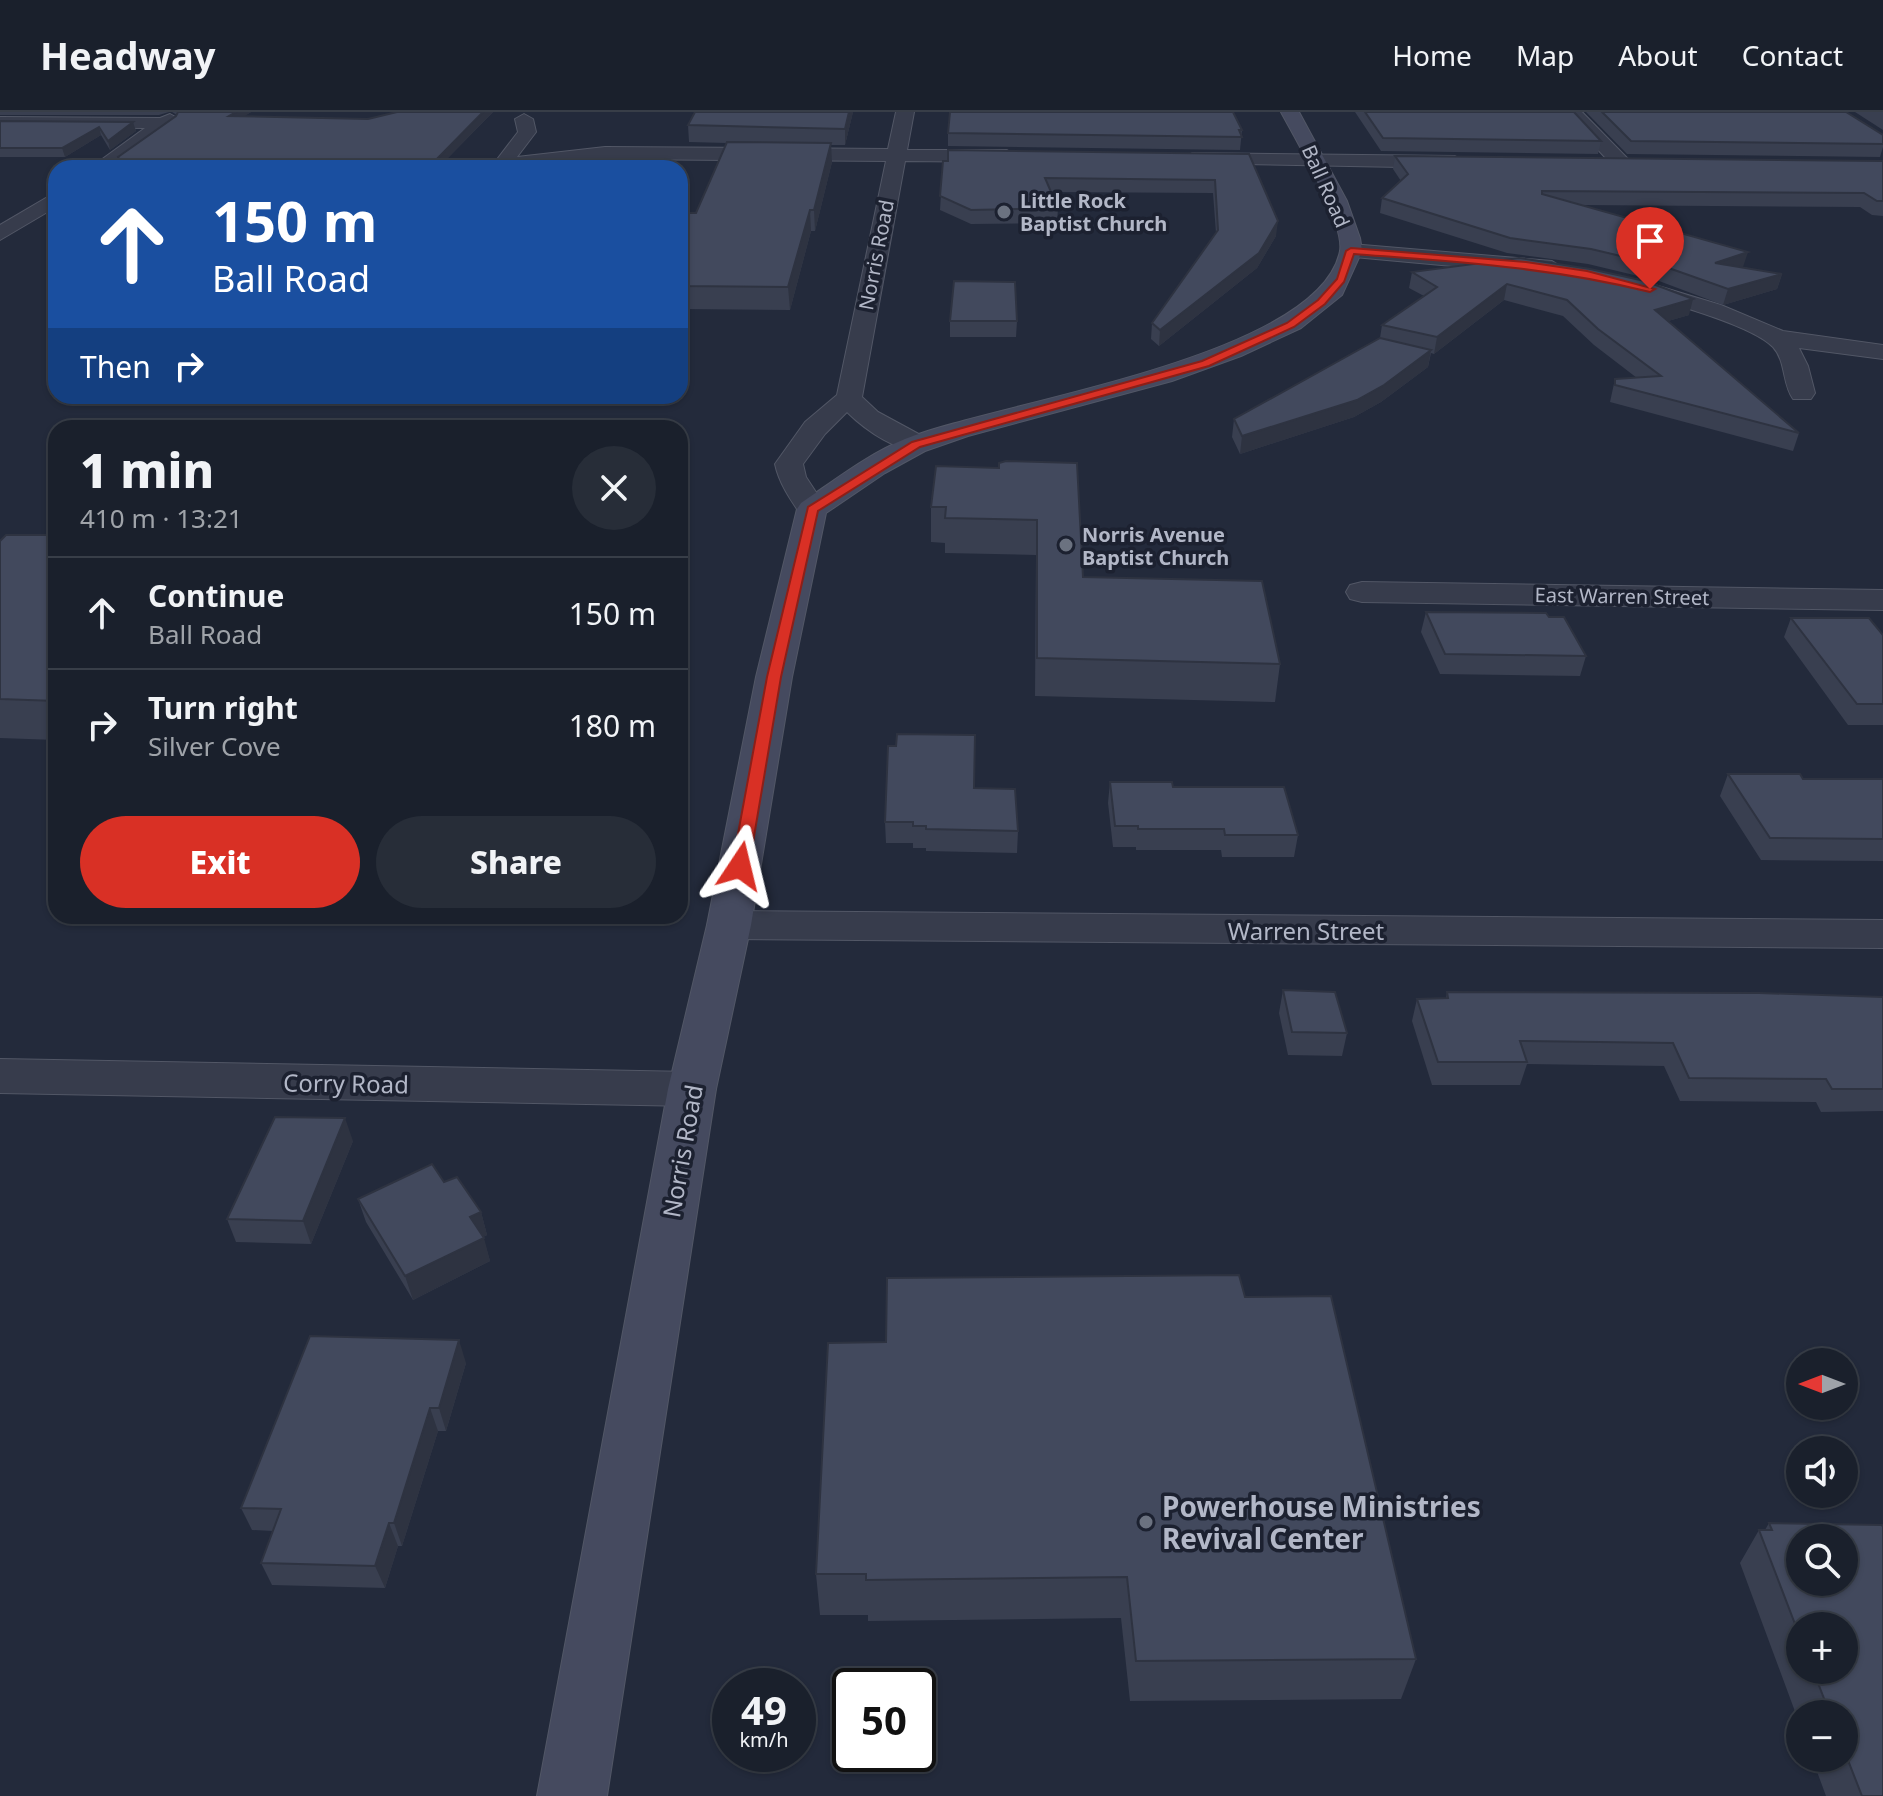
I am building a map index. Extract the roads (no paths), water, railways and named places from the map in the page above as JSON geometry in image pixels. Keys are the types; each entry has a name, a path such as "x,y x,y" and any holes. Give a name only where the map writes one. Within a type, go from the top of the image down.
{"main road":[{"name":"Ball Road","path":"916,444 1205,364 1290,325 1322,302 1341,280 1351,251 1346,225 1290,112"},
{"path":"812,509 916,444"},
{"name":"Norris Road","path":"572,1796 692,1089 729,925 774,677 812,509"}],"street":[{"path":"111,160 180,112"},
{"name":"Norris Road","path":"849,399 905,112"},
{"path":"1572,112 1630,164 1592,163"},
{"path":"504,160 527,132 524,119"},
{"path":"0,122 163,123"},
{"path":"537,160 605,153 1020,157"},
{"path":"1175,158 1469,162"},
{"path":"0,234 48,203"},
{"path":"1351,251 1526,264 1572,272"},
{"path":"1612,280 1650,289 1780,338 1883,352"},
{"path":"1780,338 1798,370 1802,393"},
{"path":"812,509 792,477 789,464 829,411 849,399 868,418 916,444"},
{"name":"East Warren Street","path":"1362,592 1883,600"},
{"name":"Warren Street","path":"729,925 1883,934"},
{"name":"Corry Road","path":"0,1076 692,1089"}],"place":[{"name":"Little Rock Baptist Church","path":"1004,212"},
{"name":"Norris Avenue Baptist Church","path":"1066,545"},
{"name":"Powerhouse Ministries Revival Center","path":"1146,1522"}]}
